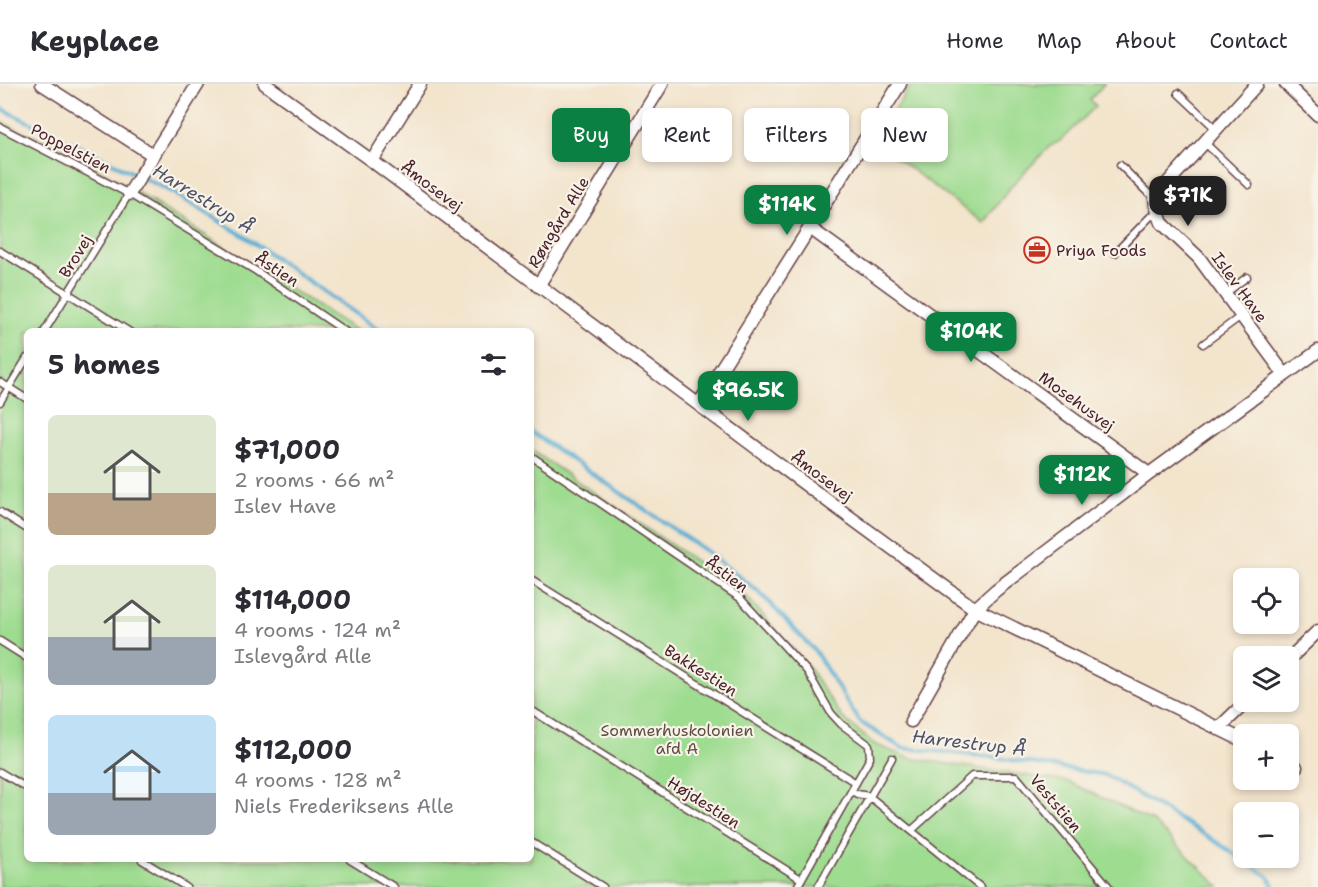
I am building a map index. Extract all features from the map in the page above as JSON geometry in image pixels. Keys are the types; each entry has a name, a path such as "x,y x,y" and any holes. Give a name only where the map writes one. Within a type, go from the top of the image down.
{"street":[{"path":"42,84 150,161"},
{"path":"130,192 198,84"},
{"name":"Åmosevej","path":"265,84 975,609 1233,736"},
{"path":"372,161 420,84"},
{"name":"Røngård Alle","path":"538,286 662,84"},
{"path":"699,404 900,84"},
{"path":"1155,196 1257,84"},
{"path":"1286,84 1318,115"},
{"name":"Islev Have","path":"1155,196 1162,222 1200,258 1285,375"},
{"name":"Mosehusvej","path":"810,228 1149,474"},
{"path":"911,721 975,609 996,590 1149,474 1318,351"},
{"path":"1299,649 1318,631"},
{"path":"1218,729 1236,712"}],"lane":[{"path":"1178,93 1216,129"},
{"name":"Poppelstien","path":"0,127 130,192"},
{"path":"1204,142 1249,185"},
{"path":"1120,165 1146,191 1155,196"},
{"name":"Brovej","path":"46,328 130,192"},
{"name":"Åstien","path":"130,192 256,270 340,328"},
{"path":"1114,253 1150,217 1159,214"},
{"path":"0,251 124,328"},
{"path":"1226,294 1248,278"},
{"path":"1203,344 1241,315"},
{"path":"0,402 24,363"},
{"path":"0,382 24,397"},
{"name":"Åstien","path":"534,458 740,598 807,671 831,713 841,724 869,745 870,758 797,887"},
{"path":"0,512 24,527"},
{"name":"Bakkestien","path":"534,582 856,783"},
{"path":"0,641 24,656"},
{"name":"Højdestien","path":"534,712 801,879"},
{"path":"818,887 892,758"},
{"path":"0,772 24,787"},
{"name":"Veststien","path":"912,830 972,776 1016,776 1109,887"},
{"path":"852,791 869,796 980,887"},
{"path":"534,844 603,887"},
{"path":"145,862 186,887"},
{"path":"353,862 394,887"}],"green space":[{"path":"911,84 1104,84 1090,100 1096,106 1060,141 1050,146 1013,184 983,223 902,162 948,162 948,108 896,108"},
{"name":"Sommerhuskolonien afd A","path":"0,122 63,149 135,191 352,328 24,328 24,862 534,862 534,452 744,594 807,665 842,717 874,744 909,758 1069,782 1153,822 1220,887 0,887"}],"waterway":[{"name":"Harrestrup Å","path":"0,108 174,193 244,236 376,328"},
{"name":"Harrestrup Å","path":"534,434 706,551 759,592 815,651 860,722 902,748 993,757 1106,775 1268,876 1274,887"}],"place":[{"name":"Priya Foods","path":"1037,250"}]}
